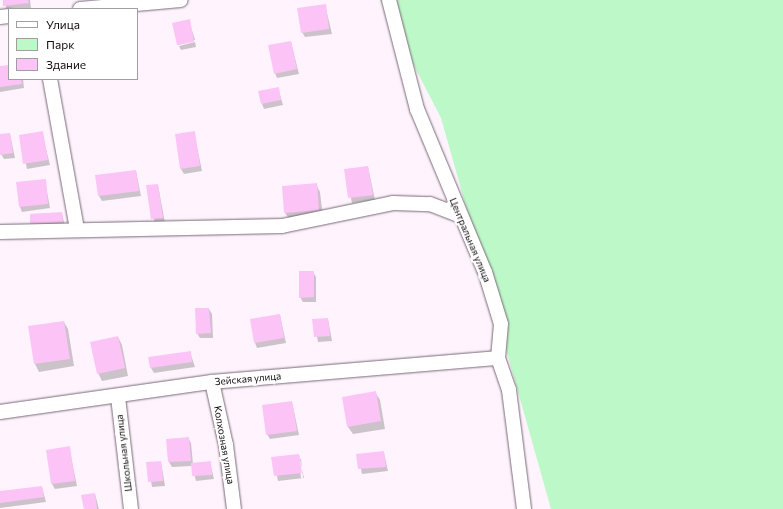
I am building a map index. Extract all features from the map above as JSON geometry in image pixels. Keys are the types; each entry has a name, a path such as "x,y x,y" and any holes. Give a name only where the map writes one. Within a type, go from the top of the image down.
{"street":[{"path":"91,8 181,0"},
{"name":"Центральная улица","path":"390,0 417,109 459,215 485,272 501,324 498,358 509,390 524,509"},
{"path":"50,80 76,229"},
{"path":"0,232 76,229 282,226 393,203 430,204 459,215"},
{"name":"Зейская улица","path":"0,412 118,397 212,382 498,358"},
{"name":"Колхозная улица","path":"212,382 226,445 234,509"},
{"name":"Школьная улица","path":"118,397 131,509"}],"green space":[{"path":"380,0 783,0 783,509 551,509 441,118"}],"building":[{"path":"3,0 28,0 29,3 3,6"},
{"path":"326,4 329,29 301,33 297,8"},
{"path":"190,19 194,42 177,45 172,23"},
{"path":"291,41 297,69 274,74 268,45"},
{"path":"8,65 8,80 21,80 22,84 0,87 0,66"},
{"path":"279,87 281,100 261,104 258,91"},
{"path":"43,131 48,160 23,164 19,135"},
{"path":"195,131 200,166 180,169 175,134"},
{"path":"10,133 13,153 0,155 0,134"},
{"path":"368,166 373,195 348,198 344,169"},
{"path":"136,170 139,191 98,196 95,175"},
{"path":"46,179 48,204 19,207 16,182"},
{"path":"317,183 319,210 284,213 282,186"},
{"path":"158,184 163,218 151,219 146,185"},
{"path":"62,212 63,222 30,224 30,214"},
{"path":"299,271 314,271 314,297 299,298"},
{"path":"195,308 209,308 211,333 196,334"},
{"path":"280,314 284,338 254,343 250,319"},
{"path":"328,318 330,336 314,337 312,319"},
{"path":"64,321 70,359 34,364 28,326"},
{"path":"118,336 125,368 97,374 90,342"},
{"path":"191,351 192,362 150,368 148,357"},
{"path":"376,391 381,421 347,427 342,397"},
{"path":"292,401 297,431 266,435 262,405"},
{"path":"189,437 191,461 168,462 166,439"},
{"path":"70,446 75,481 51,484 46,450"},
{"path":"384,451 386,467 358,469 356,454"},
{"path":"299,454 302,473 274,476 271,457"},
{"path":"161,461 163,481 148,482 146,462"},
{"path":"211,461 212,475 192,476 191,463"},
{"path":"42,486 44,497 0,503 0,491"},
{"path":"95,493 97,509 84,509 81,495"}]}
